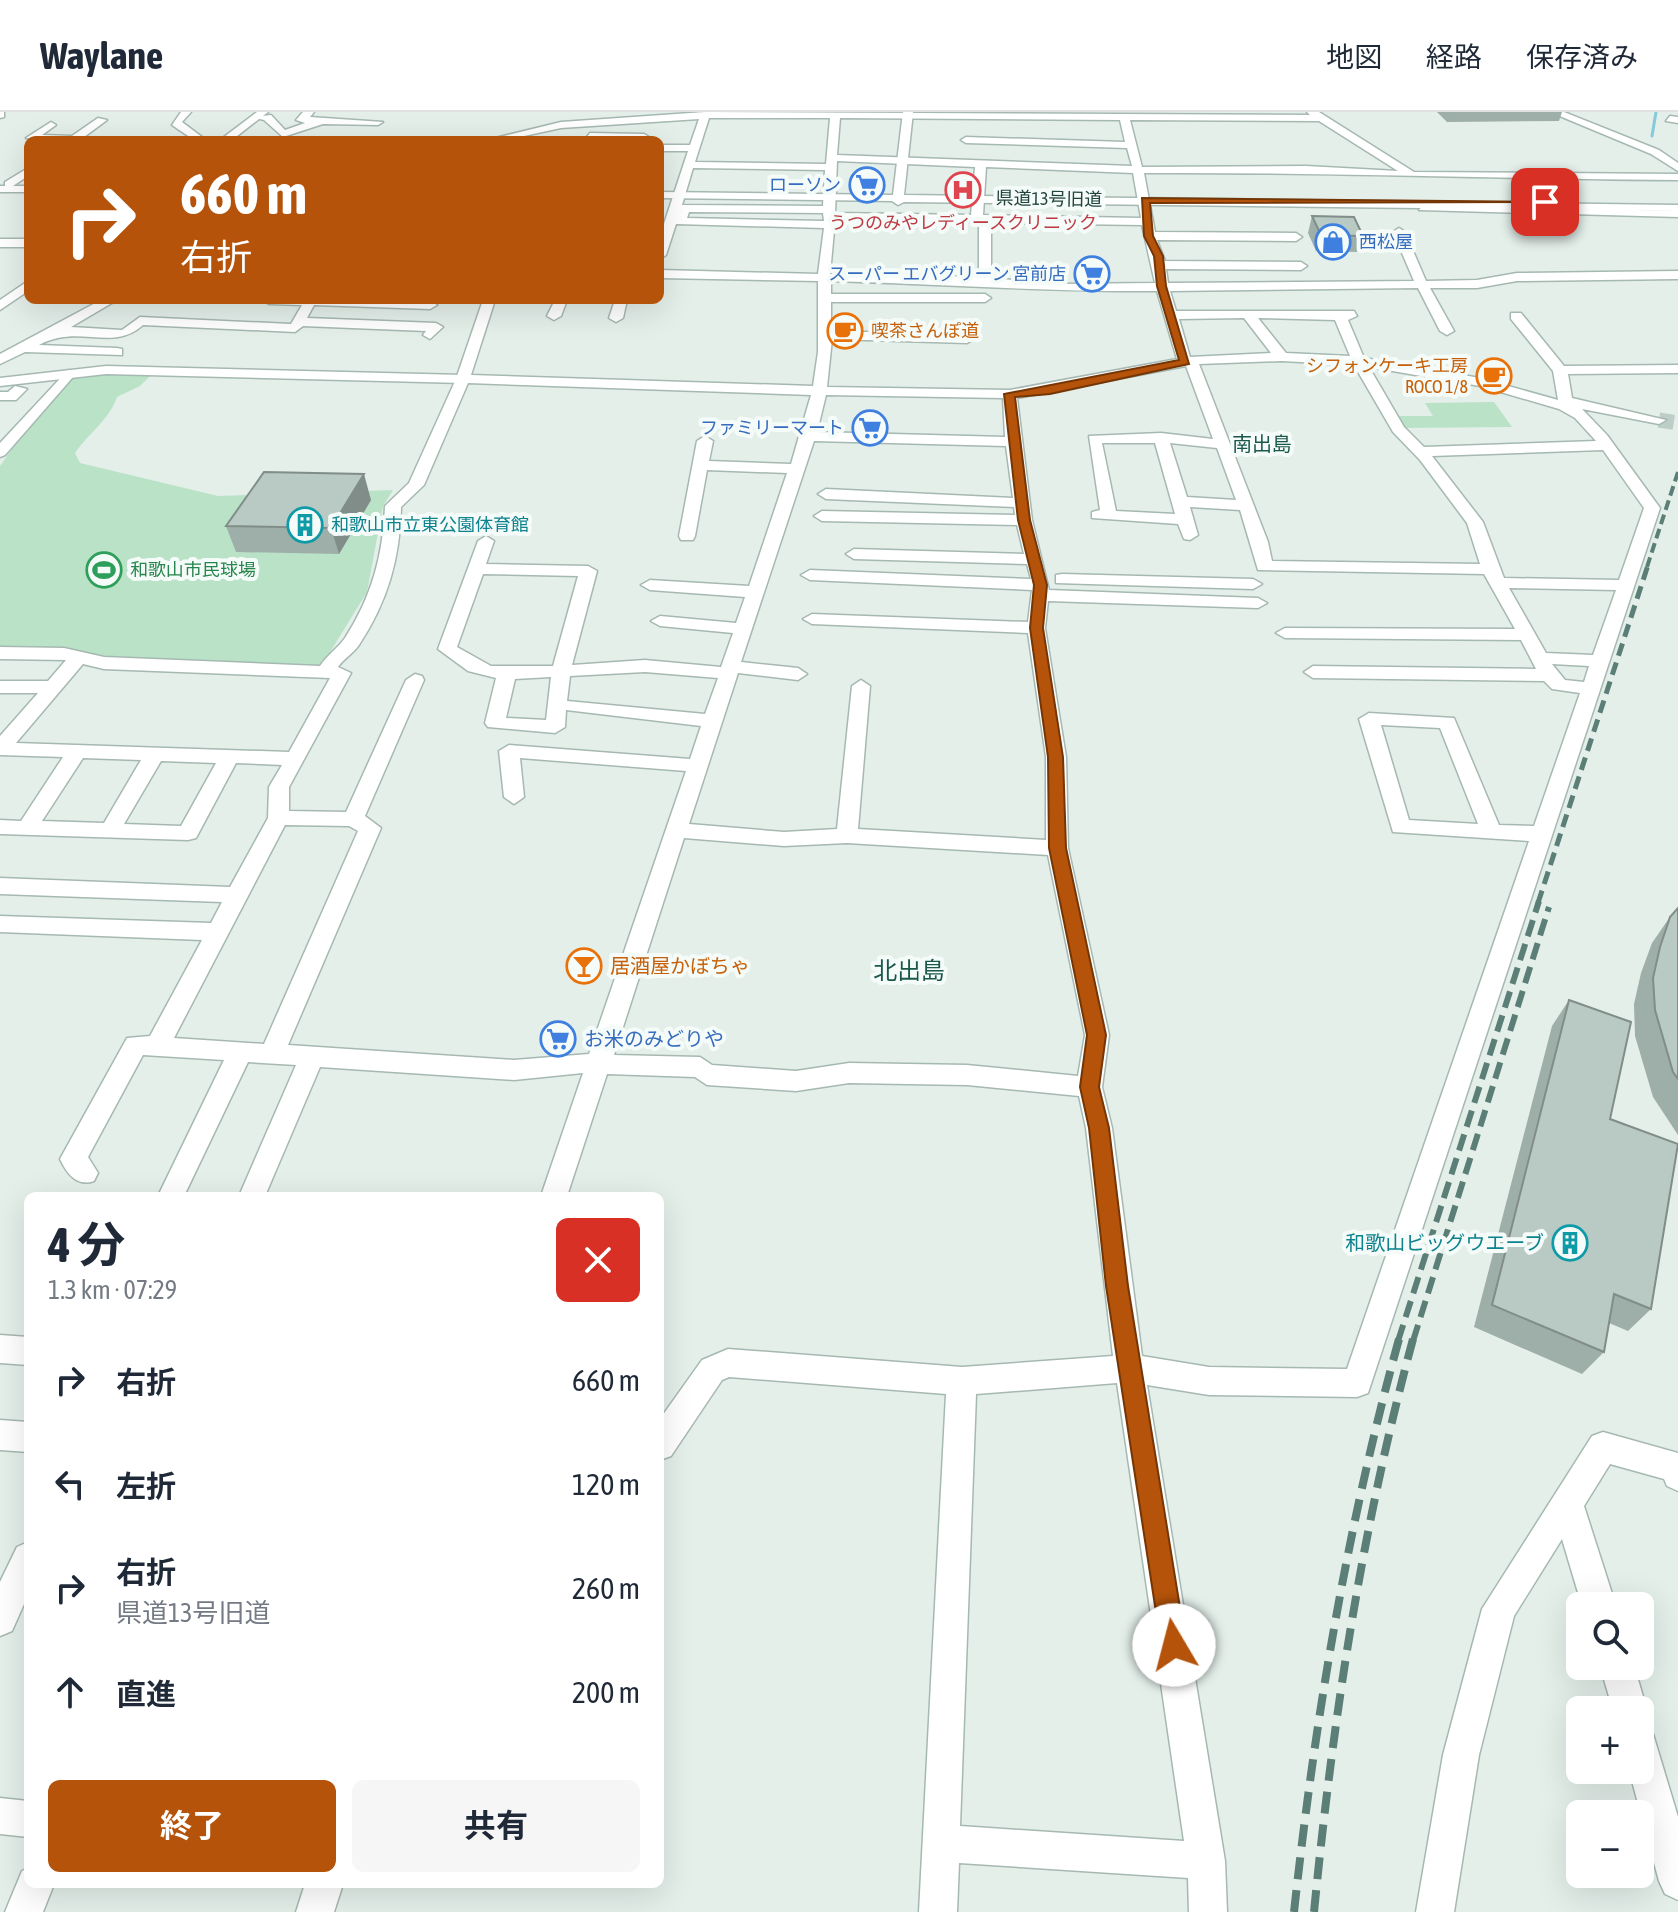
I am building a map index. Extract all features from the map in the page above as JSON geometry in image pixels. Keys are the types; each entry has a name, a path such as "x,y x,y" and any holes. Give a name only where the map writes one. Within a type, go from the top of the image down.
{"street":[{"path":"186,112 176,123 193,136"},
{"path":"309,112 301,120 376,124 389,112"},
{"path":"572,136 585,112"},
{"path":"555,1192 678,830 821,391 824,254 836,112"},
{"path":"1555,112 1655,152 1678,168"},
{"path":"514,136 578,124 722,113 1317,115 1412,175"},
{"path":"891,217 904,161 908,113"},
{"path":"230,136 260,114 283,134 290,135 322,121"},
{"path":"664,234 683,170 696,148 705,115"},
{"path":"966,115 966,163"},
{"path":"1124,115 1146,203 1149,236 1171,315 1260,542 1264,566 1624,585"},
{"path":"78,136 102,120"},
{"path":"34,136 51,125"},
{"path":"176,136 187,133"},
{"path":"966,137 1132,141"},
{"path":"664,148 696,148"},
{"path":"674,163 683,170 801,161 904,161 1138,170 1306,169 1412,175 1678,177"},
{"path":"977,219 981,163"},
{"path":"3,185 24,173"},
{"path":"3,185 24,187"},
{"name":"県道13号旧道","path":"664,197 829,210 896,201 1678,210"},
{"path":"1425,206 1678,210"},
{"path":"829,210 753,223 680,221 684,208 829,210 891,217 1147,222"},
{"path":"753,223 756,209"},
{"path":"977,219 985,223 985,281"},
{"path":"1399,232 1421,283 1447,331"},
{"path":"1149,236 1296,237"},
{"path":"664,237 679,238"},
{"path":"0,243 24,243"},
{"path":"1159,265 1301,266"},
{"path":"664,275 824,296 984,306"},
{"path":"824,296 985,281 1059,288 1336,286 1477,284 1517,277 1678,275"},
{"path":"1171,315 1350,316 1336,286"},
{"path":"0,306 24,288"},
{"path":"0,360 104,304"},
{"path":"58,330 125,334 140,321 295,328 308,304"},
{"path":"400,304 430,305"},
{"path":"325,672 338,653 350,645 381,588 392,546 393,506 416,485 463,379 488,304"},
{"path":"554,316 559,304"},
{"path":"616,318 620,304"},
{"path":"1248,314 1282,357"},
{"path":"1340,316 1358,360 1398,429 1475,522 1494,576 1544,667 1559,685 1590,689"},
{"path":"1516,316 1560,370 1566,397"},
{"path":"298,322 436,327 430,335"},
{"path":"824,335 967,339"},
{"path":"18,348 117,352"},
{"path":"0,382 68,374 147,370 1010,394 1050,391 1188,361 1282,357 1358,360 1658,417 1566,397 1506,388"},
{"path":"1560,370 1678,369"},
{"path":"0,452 68,374"},
{"path":"664,1439 712,1370 728,1363 962,1381 1132,1368 1209,1381 1357,1383 1652,508 1576,409 1521,397 1506,388"},
{"path":"0,396 11,397 20,389"},
{"path":"1010,394 1023,511 1040,586 1036,628 1056,757 1057,848 1097,1035 1089,1087 1099,1128 1117,1286 1206,1861 1208,1912"},
{"path":"0,420 25,422"},
{"path":"808,436 1013,442"},
{"path":"1221,444 1161,438 1094,439 1104,515 1185,518 1245,505"},
{"path":"1161,438 1185,518"},
{"path":"687,536 705,441"},
{"path":"1420,452 1606,445"},
{"path":"701,465 797,469"},
{"path":"826,494 1023,511"},
{"path":"822,516 1023,511"},
{"path":"486,541 447,649 488,674 645,666 798,674"},
{"path":"854,554 1034,559"},
{"path":"476,569 588,571 561,671 555,727 495,723 507,673"},
{"path":"810,575 1040,586 1258,603"},
{"path":"1040,586 1253,584"},
{"path":"650,585 756,592"},
{"path":"812,619 1036,628"},
{"path":"660,621 744,629"},
{"path":"1285,633 1528,635"},
{"path":"0,653 64,654 104,663 342,673 279,787 278,818 157,1046"},
{"path":"0,767 4,747 78,658"},
{"path":"1313,672 1544,667 1599,661"},
{"path":"353,819 415,680"},
{"path":"847,836 861,686"},
{"path":"0,687 51,687"},
{"path":"572,706 713,721"},
{"path":"1491,831 1447,722 1369,719 1400,827 1541,834"},
{"path":"4,747 295,759"},
{"path":"27,828 77,751"},
{"path":"514,797 509,751 699,766"},
{"path":"110,830 155,754"},
{"path":"0,827 188,833 229,757"},
{"path":"273,1052 370,828 353,819 278,818"},
{"path":"678,830 784,839 847,836 1057,848"},
{"path":"0,886 238,895"},
{"path":"0,924 218,932"},
{"path":"85,1173 73,1159 136,1045 514,1070 598,1063 796,1081 849,1073 967,1075 1089,1087"},
{"path":"173,1192 241,1050"},
{"path":"254,1192 313,1055"},
{"path":"0,1349 24,1351"},
{"path":"938,1912 962,1381"},
{"path":"0,1435 24,1437"},
{"path":"1435,1912 1461,1755 1499,1609 1603,1447 1675,1467 1678,1475"},
{"path":"1567,1503 1595,1592"},
{"path":"0,1619 24,1567"},
{"path":"1650,1784 1678,1881"},
{"path":"0,1816 24,1819"},
{"path":"941,1843 1206,1861"},
{"path":"24,1912 33,1888"},
{"path":"315,1912 323,1888"}],"green space":[{"path":"113,374 151,375 140,386 117,397 104,420 75,453 80,463 218,496 393,490 383,506 367,592 321,667 113,659 0,648 0,466 31,422 74,378"},
{"path":"1494,402 1512,427 1403,428 1394,416 1433,416 1425,403"}],"building":[{"path":"1312,216 1354,217 1363,236 1321,235"},
{"path":"264,472 364,474 331,528 226,526"},
{"path":"1678,908 1678,1079 1673,1072 1655,1010 1653,978 1670,917"},
{"name":"和歌山ビッグウエーブ","path":"1569,1000 1631,1022 1610,1119 1678,1144 1651,1309 1614,1294 1604,1352 1492,1305"}],"waterway":[{"path":"1652,136 1656,112"}],"tunnel":[{"path":"1659,420 1678,423"}],"railway":[{"path":"1647,567 1678,472"},
{"path":"1538,903 1648,565"},
{"path":"1398,1341 1539,901"},
{"path":"1413,1341 1549,907"},
{"path":"1294,1912 1312,1767 1348,1552 1399,1339"},
{"path":"1314,1912 1330,1767 1364,1552 1413,1339"}],"place":[{"name":"ローソン","path":"867,185"},
{"name":"うつのみやレディースクリニック","path":"963,190"},
{"name":"西松屋","path":"1333,242"},
{"name":"スーパー エバグリーン 宮前店","path":"1092,274"},
{"name":"喫茶さんぽ道","path":"845,331"},
{"name":"シフォンケーキ工房 ROCO 1/8","path":"1494,376"},
{"name":"ファミリーマート","path":"870,428"},
{"name":"和歌山市立東公園体育館","path":"305,525"},
{"name":"和歌山市民球場","path":"104,570"},
{"name":"居酒屋かぼちゃ","path":"584,966"},
{"name":"お米のみどりや","path":"558,1039"},
{"name":"和歌山ビッグウエーブ","path":"1570,1243"}],"district":[{"name":"南出島","path":"1262,444"},
{"name":"北出島","path":"909,971"}],"route":[{"path":"1174,1645 1117,1286 1099,1128 1089,1087 1097,1035 1057,848 1056,757 1036,628 1041,585 1024,520 1010,394 1050,391 1185,362 1162,286 1158,256 1149,236 1145,200 1426,204 1435,201 1545,202"}]}
